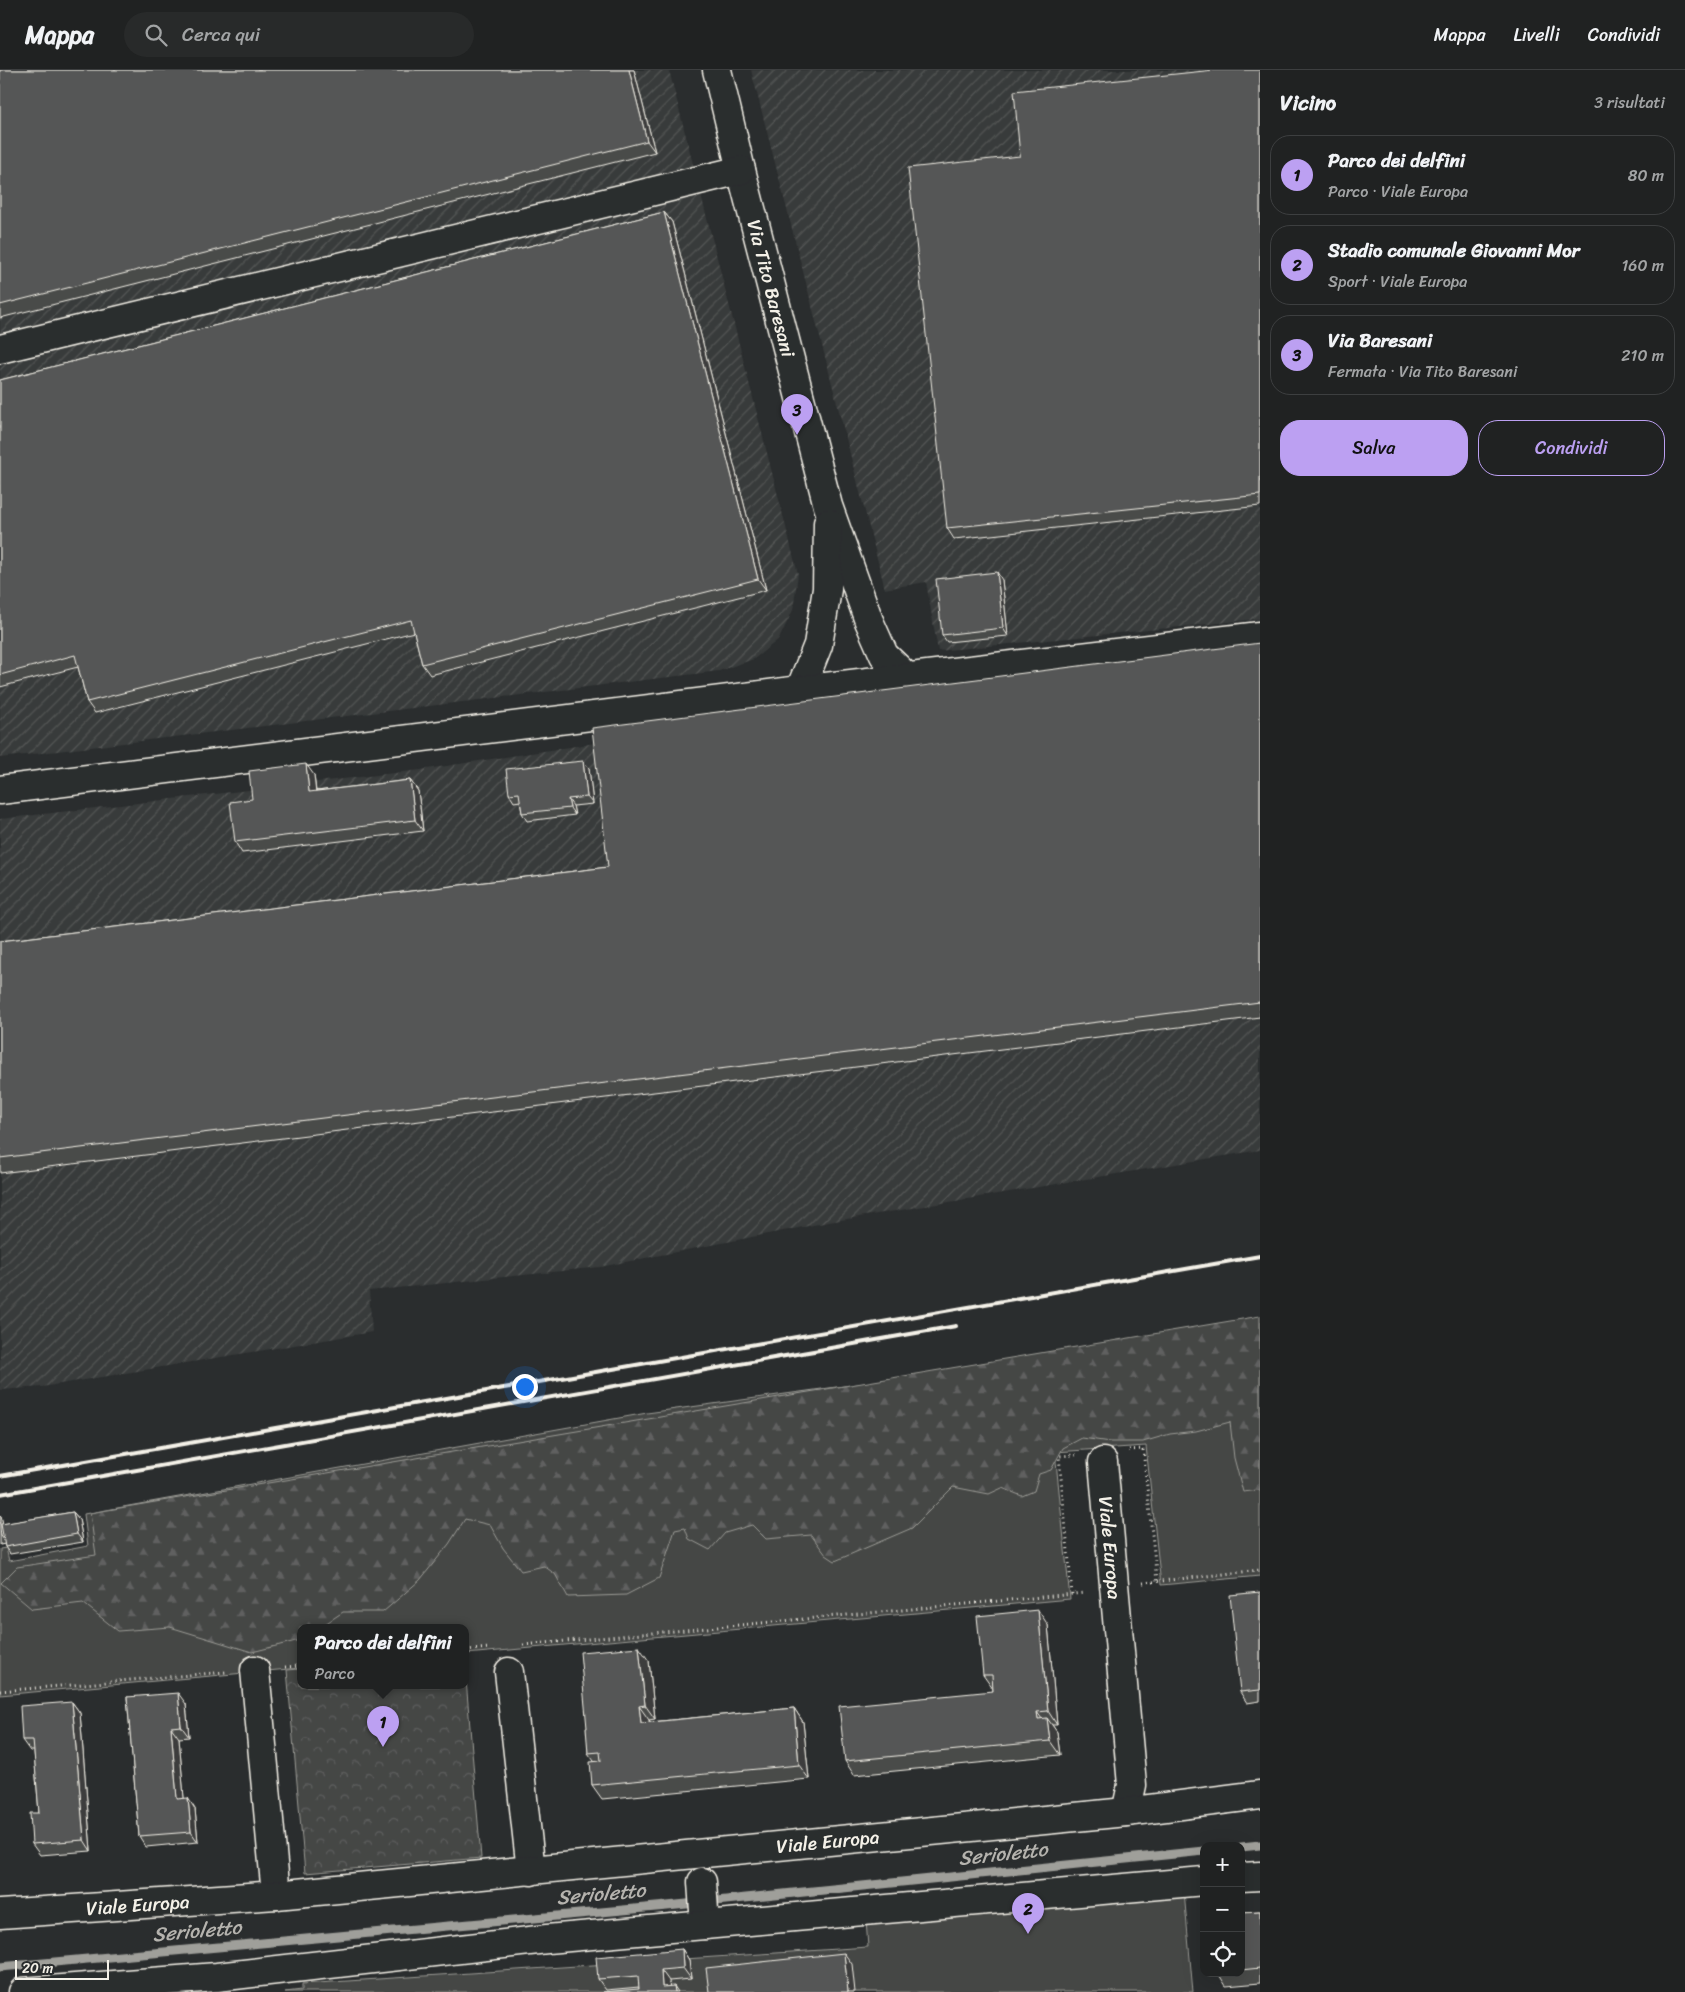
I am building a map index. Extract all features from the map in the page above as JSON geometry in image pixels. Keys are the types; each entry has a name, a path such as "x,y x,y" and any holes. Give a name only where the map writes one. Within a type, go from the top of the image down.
{"street":[{"name":"Via Tito Baresani","path":"717,70 740,170 828,506 869,621 884,655 908,678"},
{"path":"0,349 740,170"},
{"name":"Via Tito Baresani","path":"800,690 818,645 827,589 828,506"},
{"path":"0,790 800,690 1260,636"},
{"name":"Viale Europa","path":"1103,1462 1132,1785 1126,1812"},
{"path":"512,1659 531,1871"},
{"path":"255,1670 276,1896"},
{"name":"Viale Europa","path":"0,1914 276,1896 1126,1812 1260,1795"},
{"path":"1245,1877 1260,1876"},
{"path":"23,1992 217,1976 547,1939 703,1903 1200,1880"}],"path":[{"path":"512,1659 1115,1589 1144,1582 1260,1570"},
{"path":"469,1650 495,1647"},
{"path":"0,1691 297,1666"}],"shaded area":[{"path":"0,70 669,70 798,574 793,610 779,639 754,659 719,671 0,758"},
{"path":"751,70 1260,70 1260,619 938,651 926,582 885,589"},
{"path":"1260,658 1260,1150 829,1222 600,1267 369,1291 372,1332 42,1387 0,1390 0,819 420,770 602,742"}],"green space":[{"path":"1260,1316 1260,1490 1243,1492 1234,1458 1230,1422 1196,1431 1170,1434 1143,1442 1110,1442 1082,1438 1063,1448 1051,1470 1039,1474 1034,1491 1022,1496 1002,1488 989,1494 953,1487 912,1528 835,1561 826,1555 811,1535 766,1539 752,1525 725,1533 710,1550 689,1539 685,1528 675,1530 659,1578 626,1595 568,1597 555,1574 544,1566 521,1571 503,1548 490,1525 465,1519 449,1544 420,1580 383,1612 343,1612 325,1624 297,1624 297,1641 252,1652 170,1627 118,1631 83,1603 32,1609 1,1583 17,1567 96,1555 90,1513"},
{"path":"1260,1322 1260,1576 1161,1585 1146,1446 1055,1452 1070,1599 469,1654 469,1624 297,1624 297,1668 0,1695 0,1549 6,1548 9,1561 88,1546 84,1514 647,1413 1055,1357"},
{"path":"297,1669 297,1689 467,1689 481,1858 305,1873 287,1670"},
{"path":"1184,1892 1193,1992 285,1992 302,1990 302,1984 868,1947 866,1920"}],"building":[{"path":"0,70 629,70 647,141 0,305"},
{"path":"1214,70 1260,70 1260,495 947,528 908,168 1020,156 1014,91"},
{"path":"664,212 758,579 422,664 411,620 87,702 75,655 0,675 0,380"},
{"path":"997,572 1003,628 942,635 936,579"},
{"path":"1260,643 1260,1002 0,1158 0,941 608,867 592,728"},
{"path":"583,761 587,797 568,799 570,808 522,813 519,793 509,794 506,769"},
{"path":"306,764 309,792 410,780 415,820 235,842 230,802 252,799 249,771"},
{"path":"73,1512 77,1534 5,1547 1,1524"},
{"path":"1260,1592 1260,1690 1240,1692 1230,1595"},
{"path":"1038,1610 1048,1711 1037,1712 1038,1719 1047,1718 1050,1741 845,1761 839,1706 993,1691 992,1675 983,1675 977,1616"},
{"path":"639,1647 645,1705 639,1706 641,1723 794,1708 799,1765 592,1785 590,1762 601,1761 600,1752 588,1753 580,1652"},
{"path":"178,1693 181,1726 171,1727 177,1799 188,1798 191,1832 139,1836 127,1697"},
{"path":"72,1702 84,1840 32,1844 30,1813 39,1813 33,1740 22,1740 20,1706"},
{"path":"1260,1911 1260,1968 1245,1970 1245,1912"},
{"path":"682,1949 683,1968 661,1970 662,1987 674,1986 675,1992 603,1992 639,1989 638,1976 598,1979 596,1957"},
{"path":"844,1953 848,1992 709,1992 706,1968"}],"waterway":[{"name":"Serioletto","path":"1245,1847 1260,1845"},
{"name":"Serioletto","path":"0,1967 667,1906 1200,1851"}],"railway":[{"path":"0,1476 1260,1256"},
{"path":"0,1494 956,1326"}],"place":[{"name":"Via Baresani","path":"797,435"},
{"name":"Parco dei delfini","path":"383,1747"},
{"name":"Stadio comunale Giovanni Mor","path":"1028,1934"}]}
